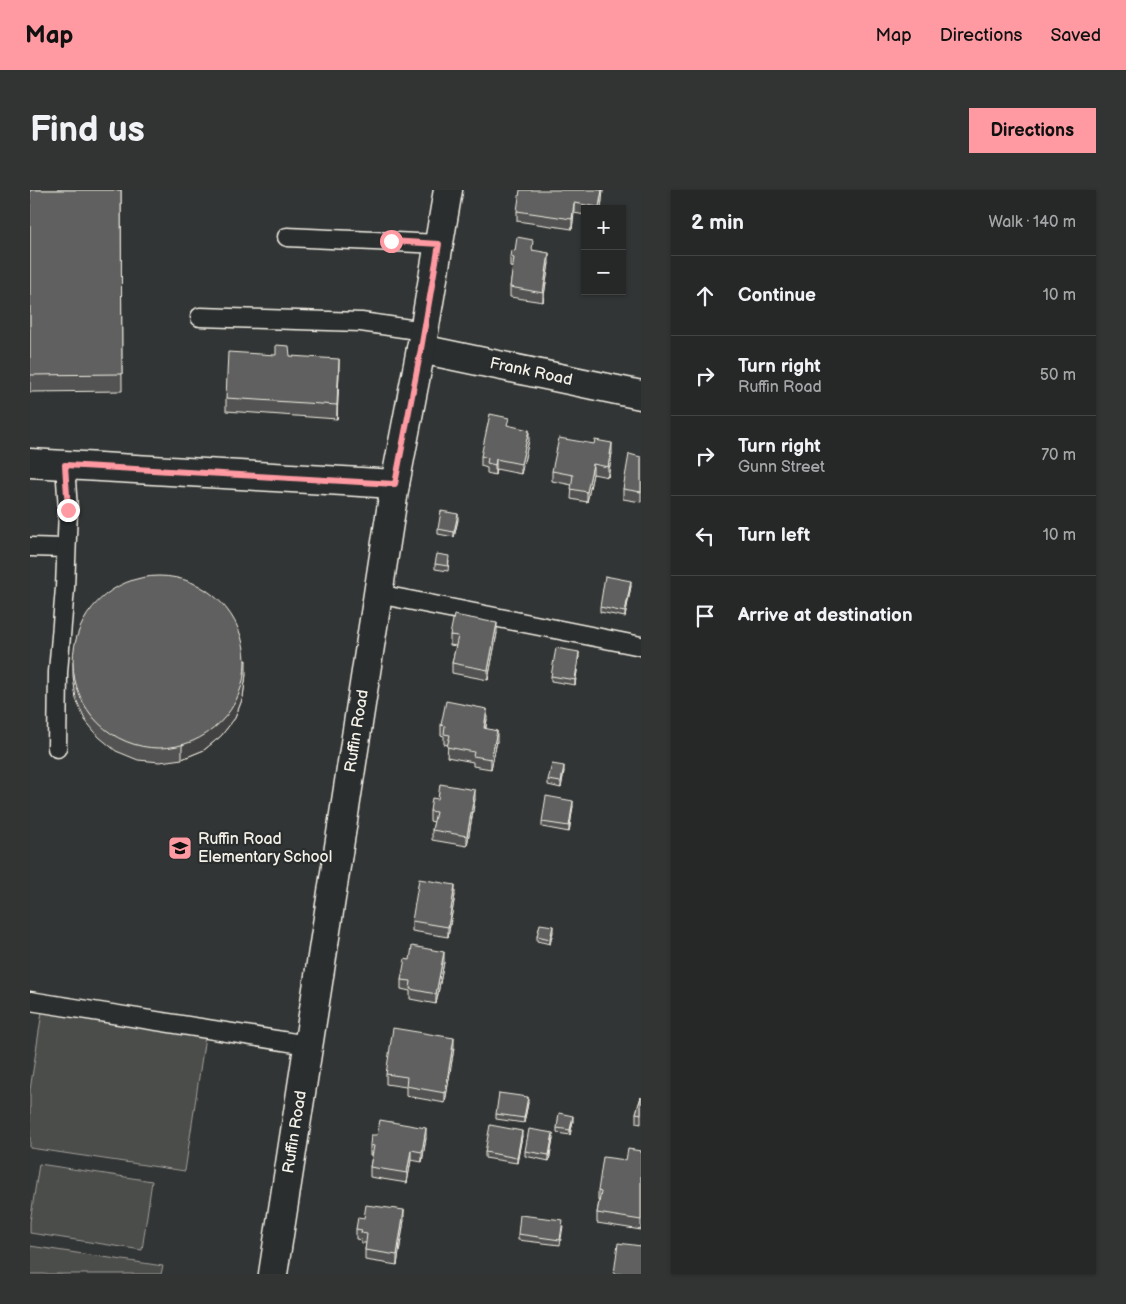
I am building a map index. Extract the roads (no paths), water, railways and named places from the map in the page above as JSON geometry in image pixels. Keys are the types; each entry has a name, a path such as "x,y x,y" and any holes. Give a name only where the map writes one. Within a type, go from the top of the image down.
{"street":[{"name":"Ruffin Road","path":"273,1274 395,484 448,190"},
{"name":"Frank Road","path":"422,340 641,395"},
{"path":"30,463 395,484"}],"lane":[{"path":"287,237 439,244"},
{"path":"200,317 361,322 422,340"},
{"path":"57,748 58,672 68,510 65,465"},
{"path":"30,547 66,548"},
{"path":"378,594 641,646"},
{"path":"30,1001 308,1045"}],"place":[{"name":"Ruffin Road Elementary School","path":"180,848"}]}
